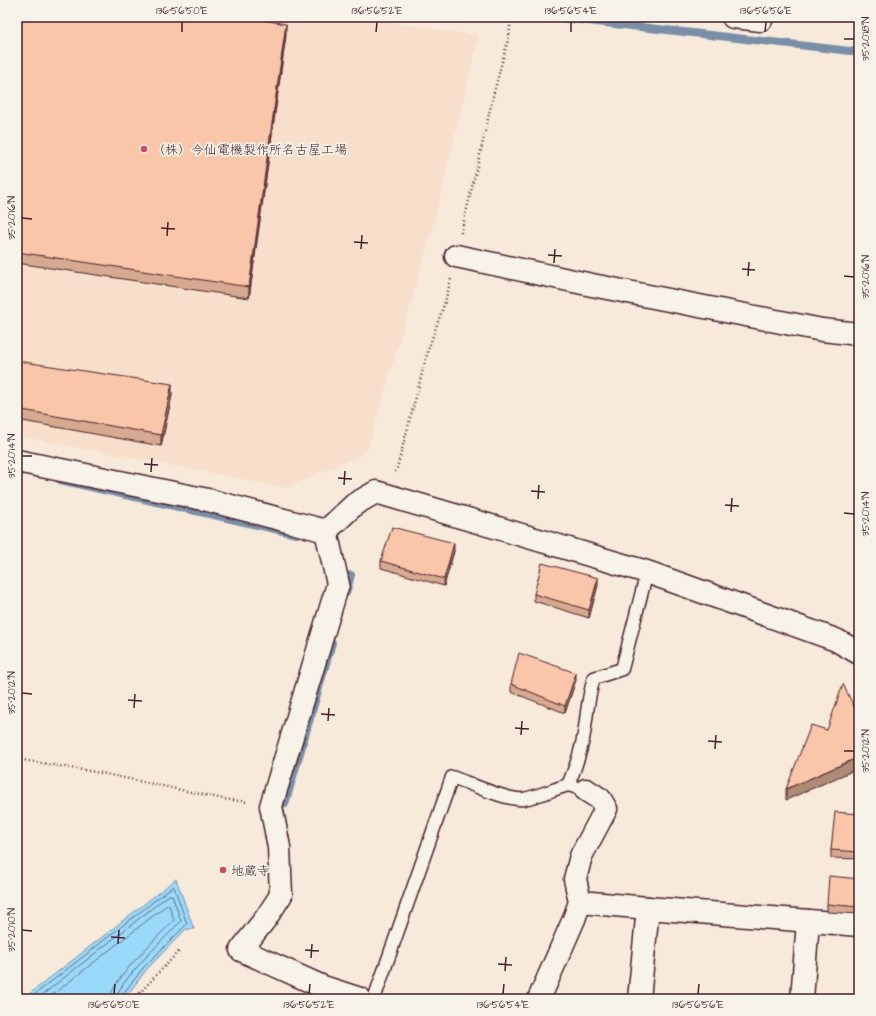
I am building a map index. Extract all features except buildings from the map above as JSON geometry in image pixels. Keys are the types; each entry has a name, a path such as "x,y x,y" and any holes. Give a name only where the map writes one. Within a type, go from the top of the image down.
{"street":[{"path":"733,17 761,20 762,17"},
{"path":"456,256 592,285 822,330 859,334"},
{"path":"17,461 208,500 326,531"},
{"path":"326,531 355,504 376,492 647,572 836,640 859,653"},
{"path":"326,531 338,584 271,806 279,847 281,895 266,918 241,950 324,987 360,999"},
{"path":"540,999 580,902 575,879 581,856 606,809 600,799 577,787"},
{"path":"580,902 859,925"},
{"path":"639,999 648,908"},
{"path":"802,999 808,921"}],"lane":[{"path":"374,999 452,777 494,793 522,799 577,787 574,771 584,735 590,692 594,678 622,669 647,572"}],"path":[{"path":"17,759 102,773 224,799 271,806"},
{"path":"134,999 179,951"}],"shaded area":[{"path":"17,17 358,17 479,36 432,231 367,452 287,488 17,436"}],"water":[{"path":"176,879 194,929 186,929 147,969 124,999 23,999"}],"waterway":[{"path":"553,17 859,52"},
{"path":"60,480 296,534"},
{"path":"346,593 351,575"},
{"path":"285,804 332,643"}],"place":[{"name":"（株）今仙電機製作所名古屋工場","path":"144,149"},
{"name":"地蔵寺","path":"223,870"}]}
